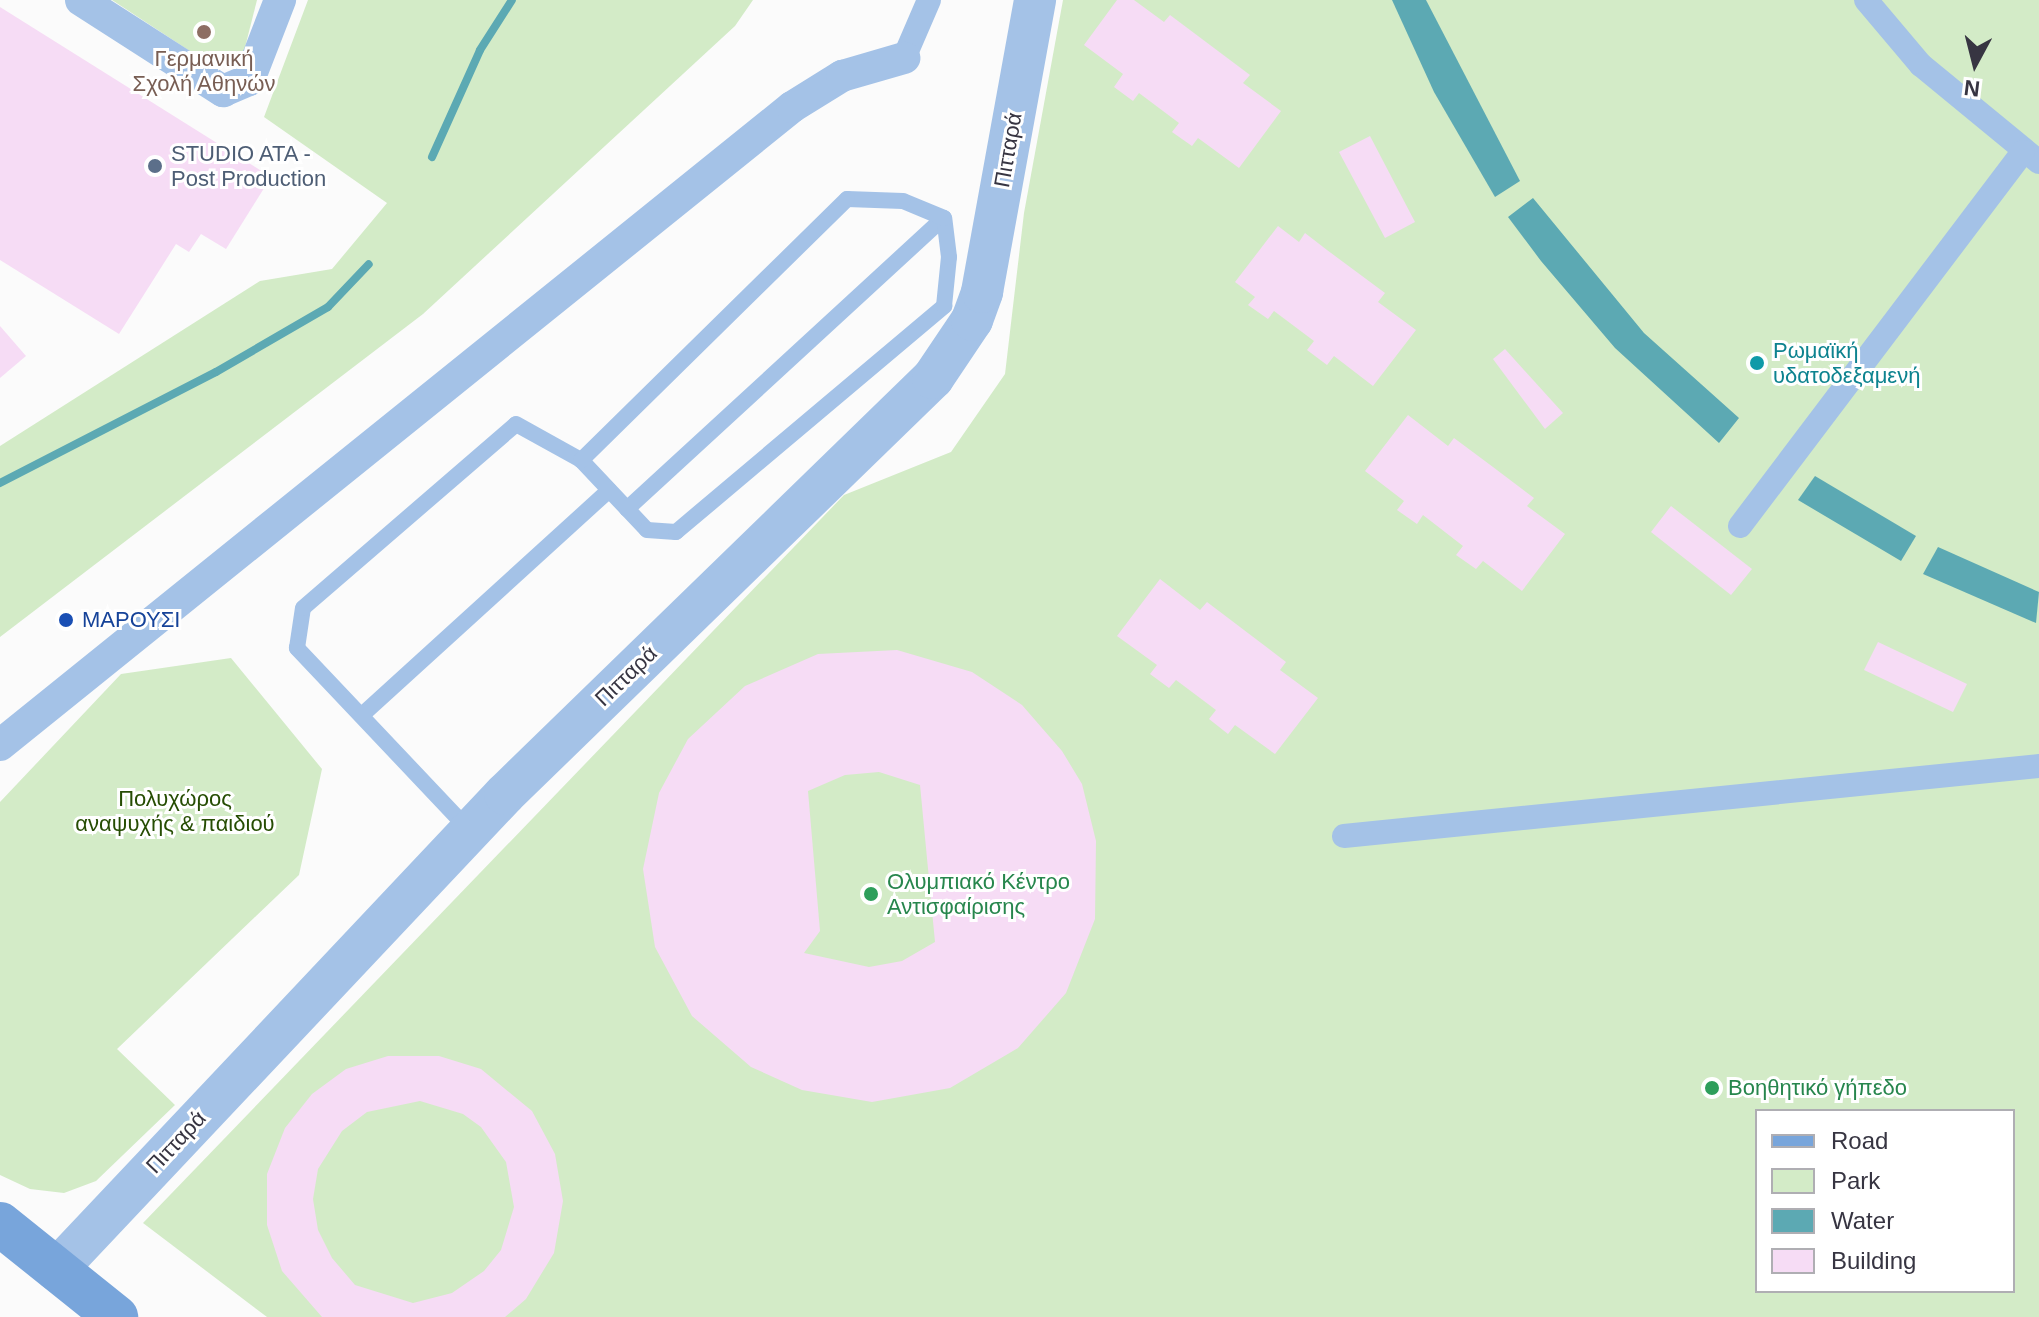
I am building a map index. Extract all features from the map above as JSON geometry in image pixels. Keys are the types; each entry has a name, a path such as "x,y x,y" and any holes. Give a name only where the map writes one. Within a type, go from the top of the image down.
{"main road":[{"path":"0,1224 116,1317"}],"street":[{"path":"81,0 223,91 249,80 280,0"},
{"path":"0,745 792,107 842,76 904,58 929,0"},
{"name":"Πιτταρά","path":"56,1270 470,831 908,404 956,348 982,292 1035,0"},
{"path":"1740,526 2031,157 1921,65 1866,0"},
{"path":"1344,836 2039,766"}],"lane":[{"path":"581,460 847,199 903,201 944,218"},
{"path":"470,831 297,648 303,608 516,424 581,460 647,530 662,534 676,532 695,521 944,306 949,257 944,218"},
{"path":"627,509 944,218"},
{"path":"362,715 609,490"}],"green space":[{"name":"Γερμανική Σχολή Αθηνών","path":"112,0 257,0 240,67 205,61"},
{"path":"308,0 753,0 735,26 423,314 0,637 0,446 260,281 332,269 387,203 264,117"},
{"path":"1063,0 2039,0 2039,1317 267,1317 143,1223 844,495 951,452 1005,374 1024,213"},
{"name":"Πολυχώρος αναψυχής & παιδιού","path":"231,658 322,769 299,875 117,1049 175,1105 96,1181 64,1193 30,1189 0,1175 0,802 121,674"}],"water":[{"path":"1392,0 1426,0 1520,181 1495,197 1434,92"},
{"path":"1533,198 1644,333 1739,418 1719,443 1615,348 1541,261 1508,217"},
{"path":"1815,476 1916,536 1901,561 1798,500"},
{"path":"1938,547 2039,592 2036,623 1923,574"}],"building":[{"path":"1117,0 1134,0 1164,22 1170,15 1250,75 1243,83 1281,111 1239,168 1198,138 1192,146 1172,132 1179,123 1139,93 1133,101 1114,87 1123,74 1084,45"},
{"path":"0,7 271,177 226,249 201,234 189,252 176,244 119,334 0,260"},
{"path":"1370,136 1415,222 1385,238 1339,152"},
{"path":"1278,226 1299,242 1305,233 1385,293 1378,302 1416,330 1373,386 1334,356 1327,365 1307,350 1314,341 1274,311 1268,319 1248,305 1255,297 1235,282"},
{"path":"0,326 26,356 0,378"},
{"path":"1505,349 1563,413 1545,429 1493,359"},
{"path":"1408,415 1448,446 1454,438 1534,498 1527,506 1565,534 1522,591 1483,561 1476,569 1456,555 1463,546 1423,515 1417,524 1397,510 1404,501 1365,471"},
{"path":"1671,506 1752,569 1731,595 1651,532"},
{"path":"1160,579 1200,610 1207,602 1286,662 1280,670 1318,698 1275,754 1235,725 1228,734 1209,719 1216,710 1176,680 1169,688 1150,674 1157,665 1117,636"},
{"path":"1878,642 1967,684 1953,712 1864,670"},
{"name":"Ολυμπιακό Κέντρο Αντισφαίρισης","path":"897,650 972,672 1022,705 1062,751 1082,784 1096,841 1095,919 1066,993 1018,1048 950,1088 872,1102 802,1090 751,1067 692,1016 655,947 643,869 659,793 688,739 745,686 818,654","holes":["879,772 920,785 935,942 902,961 869,967 804,953 820,931 808,791 845,775"]},
{"path":"388,1056 439,1056 481,1069 532,1111 555,1154 563,1201 554,1253 526,1299 505,1317 322,1317 282,1271 267,1225 267,1174 285,1128 312,1094 346,1069","holes":["420,1101 463,1114 481,1127 506,1162 514,1207 501,1250 484,1271 452,1293 413,1303 355,1285 332,1258 318,1230 313,1199 318,1169 342,1131 367,1112"]}],"waterway":[{"path":"432,157 480,50 512,0"},
{"path":"0,483 216,372 328,307 369,264"}],"place":[{"name":"Γερμανική Σχολή Αθηνών","path":"204,32"},
{"name":"STUDIO ATA - Post Production","path":"155,166"},
{"name":"Ρωμαϊκή υδατοδεξαμενή","path":"1757,363"},
{"name":"ΜΑΡΟΥΣΙ","path":"66,620"},
{"name":"Ολυμπιακό Κέντρο Αντισφαίρισης","path":"871,894"},
{"name":"Βοηθητικό γήπεδο","path":"1712,1088"}]}
